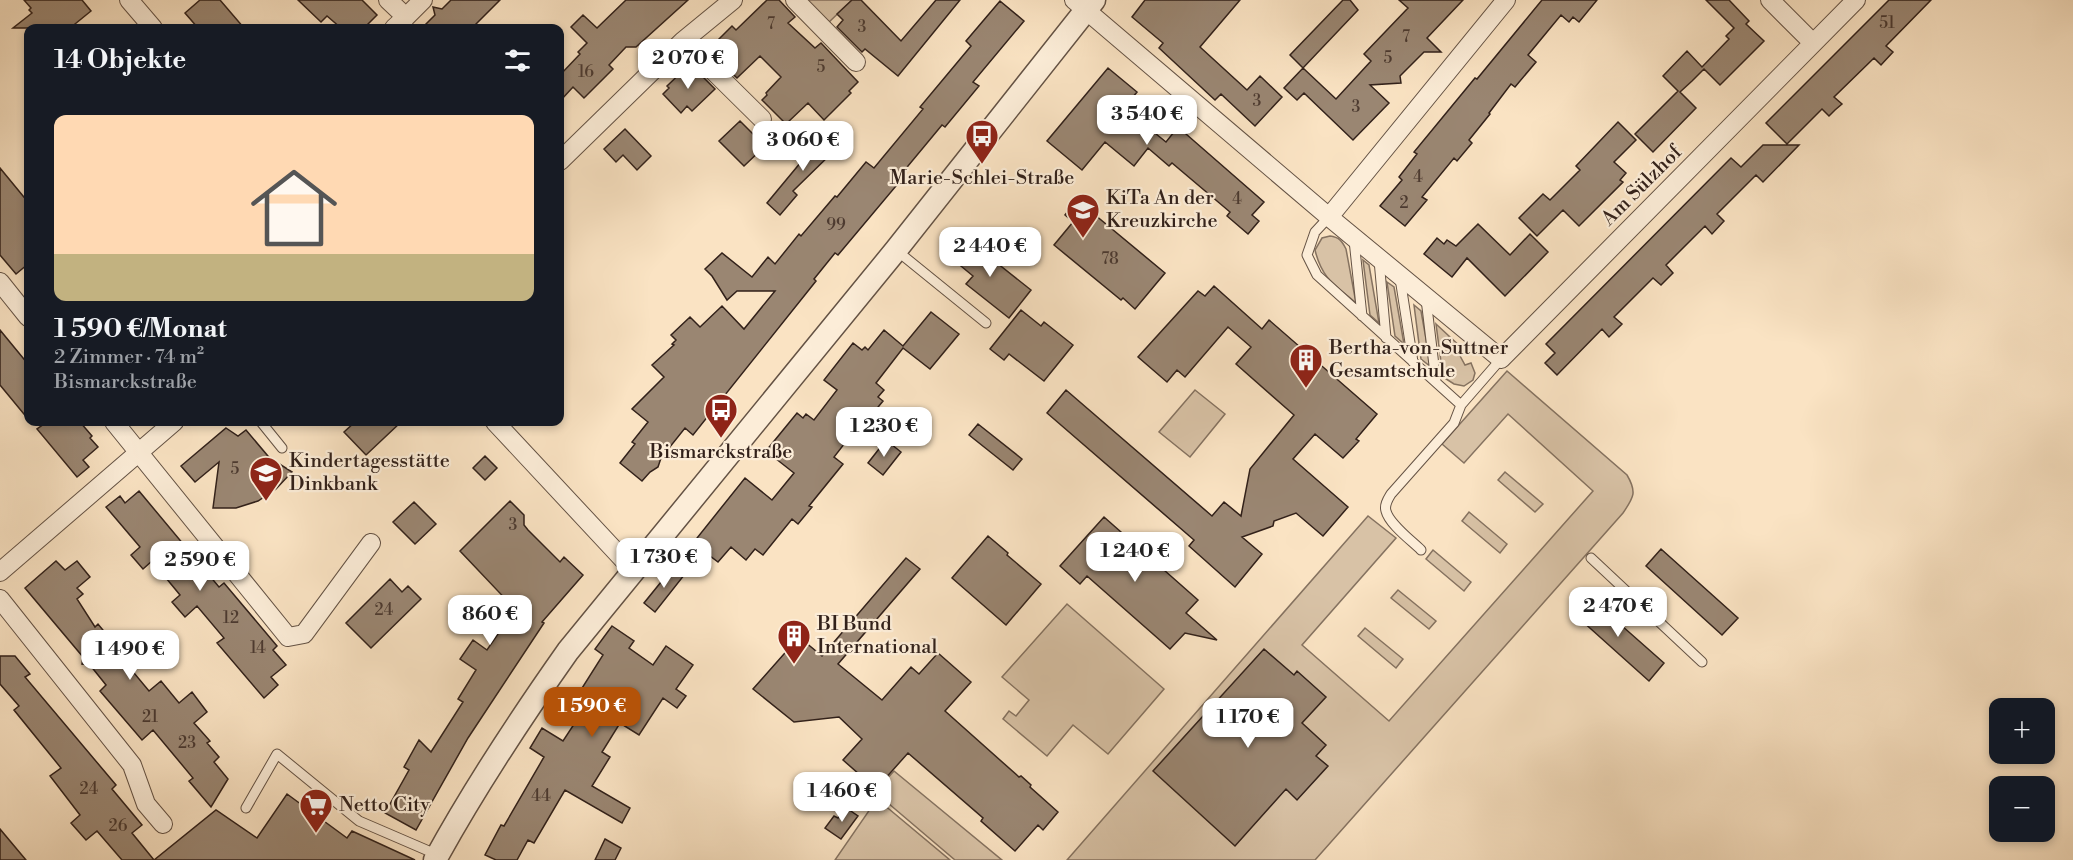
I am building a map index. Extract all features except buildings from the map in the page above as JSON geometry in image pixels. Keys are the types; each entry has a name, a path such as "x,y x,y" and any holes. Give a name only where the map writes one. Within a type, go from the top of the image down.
{"street":[{"path":"129,0 150,24"},
{"path":"388,0 400,22 423,0"},
{"path":"564,157 683,41 733,0"},
{"path":"795,0 856,62"},
{"path":"1329,218 1506,0"},
{"path":"1770,0 1813,43"},
{"name":"Am Sülzhof","path":"1501,359 1856,0"},
{"path":"436,858 467,801 568,651 896,250 1085,3 1329,218 1501,359"},
{"path":"683,41 762,119"},
{"path":"0,282 24,311"},
{"path":"117,426 288,637 304,634 371,543"},
{"path":"0,572 169,426"},
{"path":"499,426 633,570"},
{"path":"0,600 132,765 146,804 163,824"}],"lane":[{"path":"1329,218 1315,232 1307,255 1317,275 1461,405"},
{"path":"1354,238 1362,316"},
{"path":"896,250 986,323"},
{"path":"1378,258 1386,338"},
{"path":"1400,275 1413,362"},
{"path":"1426,297 1436,382"},
{"path":"1421,550 1390,520 1385,510 1386,502 1454,423 1461,405 1501,359"},
{"path":"264,426 282,448"},
{"path":"1591,558 1702,662"},
{"path":"246,808 277,754 359,821 436,858"}],"shaded area":[{"path":"803,0 852,0 827,24"},
{"path":"1330,236 1340,240 1346,249 1356,303 1330,281 1321,268 1315,250 1322,238"},
{"path":"1363,260 1369,265 1379,323 1370,315"},
{"path":"1387,282 1394,287 1404,344 1395,336"},
{"path":"1414,305 1421,311 1431,367 1421,359"},
{"path":"1436,324 1464,350 1459,354 1465,365 1471,363 1475,373 1473,380 1464,386 1454,384 1443,377"},
{"path":"1507,371 1627,475 1633,490 1632,498 1623,513 1315,860 1067,860 1368,516 1396,538 1302,645 1389,721 1593,491 1508,414 1464,463 1442,444"},
{"path":"1195,390 1225,414 1190,457 1159,432"},
{"path":"1505,472 1543,504 1535,512 1498,480"},
{"path":"1469,512 1507,544 1500,553 1462,521"},
{"path":"1433,550 1471,582 1464,591 1426,559"},
{"path":"1398,590 1436,621 1429,629 1391,598"},
{"path":"1067,604 1164,689 1108,754 1073,725 1047,756 1003,719 1009,711 1016,716 1029,700 1002,677"},
{"path":"1365,628 1403,659 1396,668 1358,636"},
{"path":"894,771 1002,860 955,860 875,792"},
{"path":"877,799 950,860 835,860"}],"place":[{"name":"Marie-Schlei-Straße","path":"982,165"},
{"name":"KiTa An der Kreuzkirche","path":"1083,239"},
{"name":"Bertha-von-Suttner Gesamtschule","path":"1306,389"},
{"name":"Bismarckstraße","path":"721,439"},
{"name":"Kindertagesstätte Dinkbank","path":"266,502"},
{"name":"BI Bund International","path":"794,665"},
{"name":"Netto City","path":"316,834"}]}
